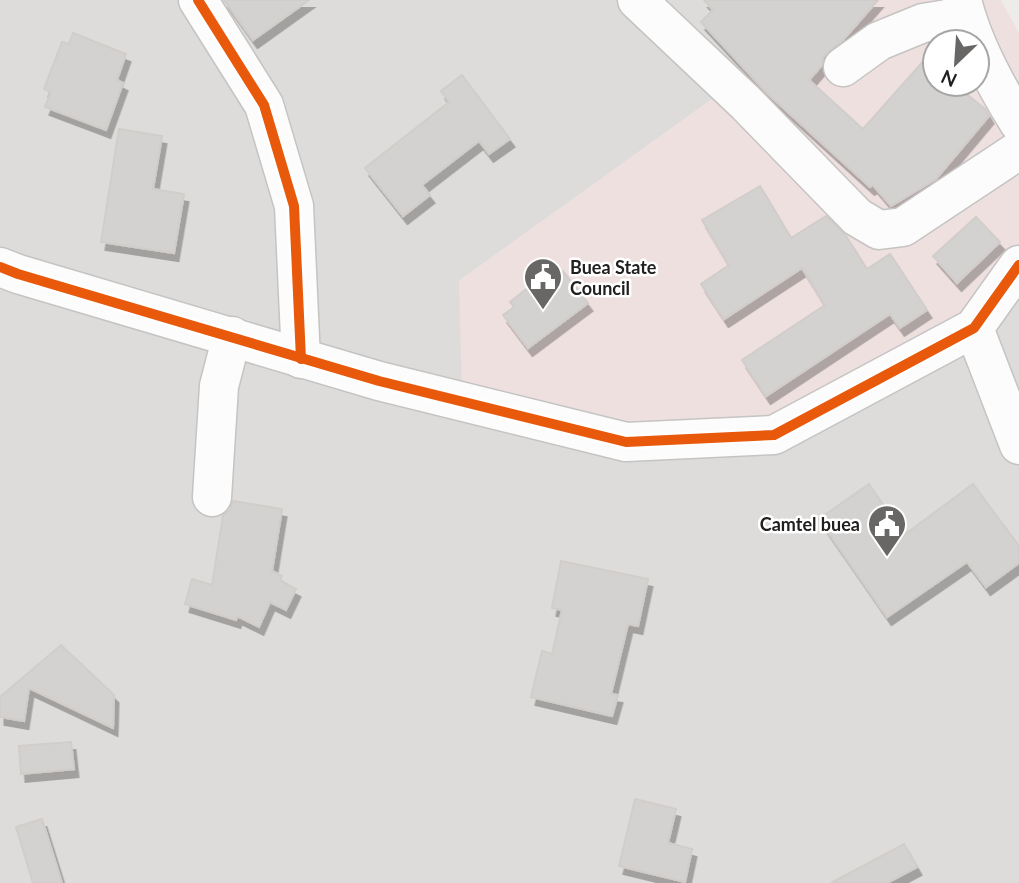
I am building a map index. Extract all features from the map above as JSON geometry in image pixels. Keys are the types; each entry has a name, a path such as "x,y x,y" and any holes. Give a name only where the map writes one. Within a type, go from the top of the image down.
{"street":[{"path":"198,0 264,105 294,206 301,359"},
{"path":"637,0 746,103 857,217 879,230 903,227 1019,150"},
{"path":"843,67 879,41 964,8 1004,98 1019,123"},
{"path":"0,267 301,359 455,401 626,442 774,435 974,328 1019,265"},
{"path":"974,328 1019,445"},
{"path":"212,497 219,386 232,336"}],"shaded area":[{"path":"0,0 806,0 715,97 459,281 1019,248 1019,883 0,883"},
{"path":"806,0 1001,0 1019,33 1019,248 970,318 774,430 628,438 462,399 459,281 715,97"}],"building":[{"path":"224,0 309,0 253,40"},
{"path":"704,0 878,0 843,40 823,57 822,65 809,80 863,129 921,64 921,98 971,98 989,116 936,179 891,206 873,185 870,187 767,93 701,22 713,10"},
{"path":"73,33 126,54 117,80 123,83 106,130 45,107 51,92 44,89 62,42 69,44"},
{"path":"462,75 510,139 489,154 479,141 422,185 430,195 403,216 365,168 449,102 441,91"},
{"path":"119,129 162,136 153,189 184,194 174,253 101,242"},
{"path":"760,186 791,238 826,216 846,236 867,269 890,254 927,310 900,328 890,314 766,396 742,360 825,305 802,268 724,319 701,284 729,265 702,220"},
{"path":"976,217 1000,242 957,283 933,256"},
{"name":"Buea State Council","path":"563,271 588,303 528,348 503,315 514,307 510,302 529,287 533,292"},
{"path":"869,484 904,535 973,484 1019,546 1019,563 986,587 967,562 887,617 819,519"},
{"path":"233,501 282,509 272,571 282,576 280,581 296,589 286,610 270,602 259,627 237,616 236,620 185,604 192,579 212,585 223,516 230,510"},
{"path":"561,561 648,579 638,626 628,624 611,694 618,695 612,716 531,697 542,651 552,654 562,610 552,608"},
{"path":"61,645 114,695 113,728 29,688 24,721 0,717 0,697"},
{"path":"71,742 74,769 21,774 19,746"},
{"path":"635,799 676,809 668,843 692,849 685,882 619,866"},
{"path":"42,819 62,883 33,883 16,827"},
{"path":"904,844 917,867 887,883 831,883"}],"cycle path":[{"path":"198,0 264,105 294,206 301,359"},
{"path":"0,267 379,381 626,442 774,435 974,328 1019,265"}],"place":[{"name":"Buea State Council","path":"543,311"},
{"name":"Camtel buea","path":"887,558"}]}
